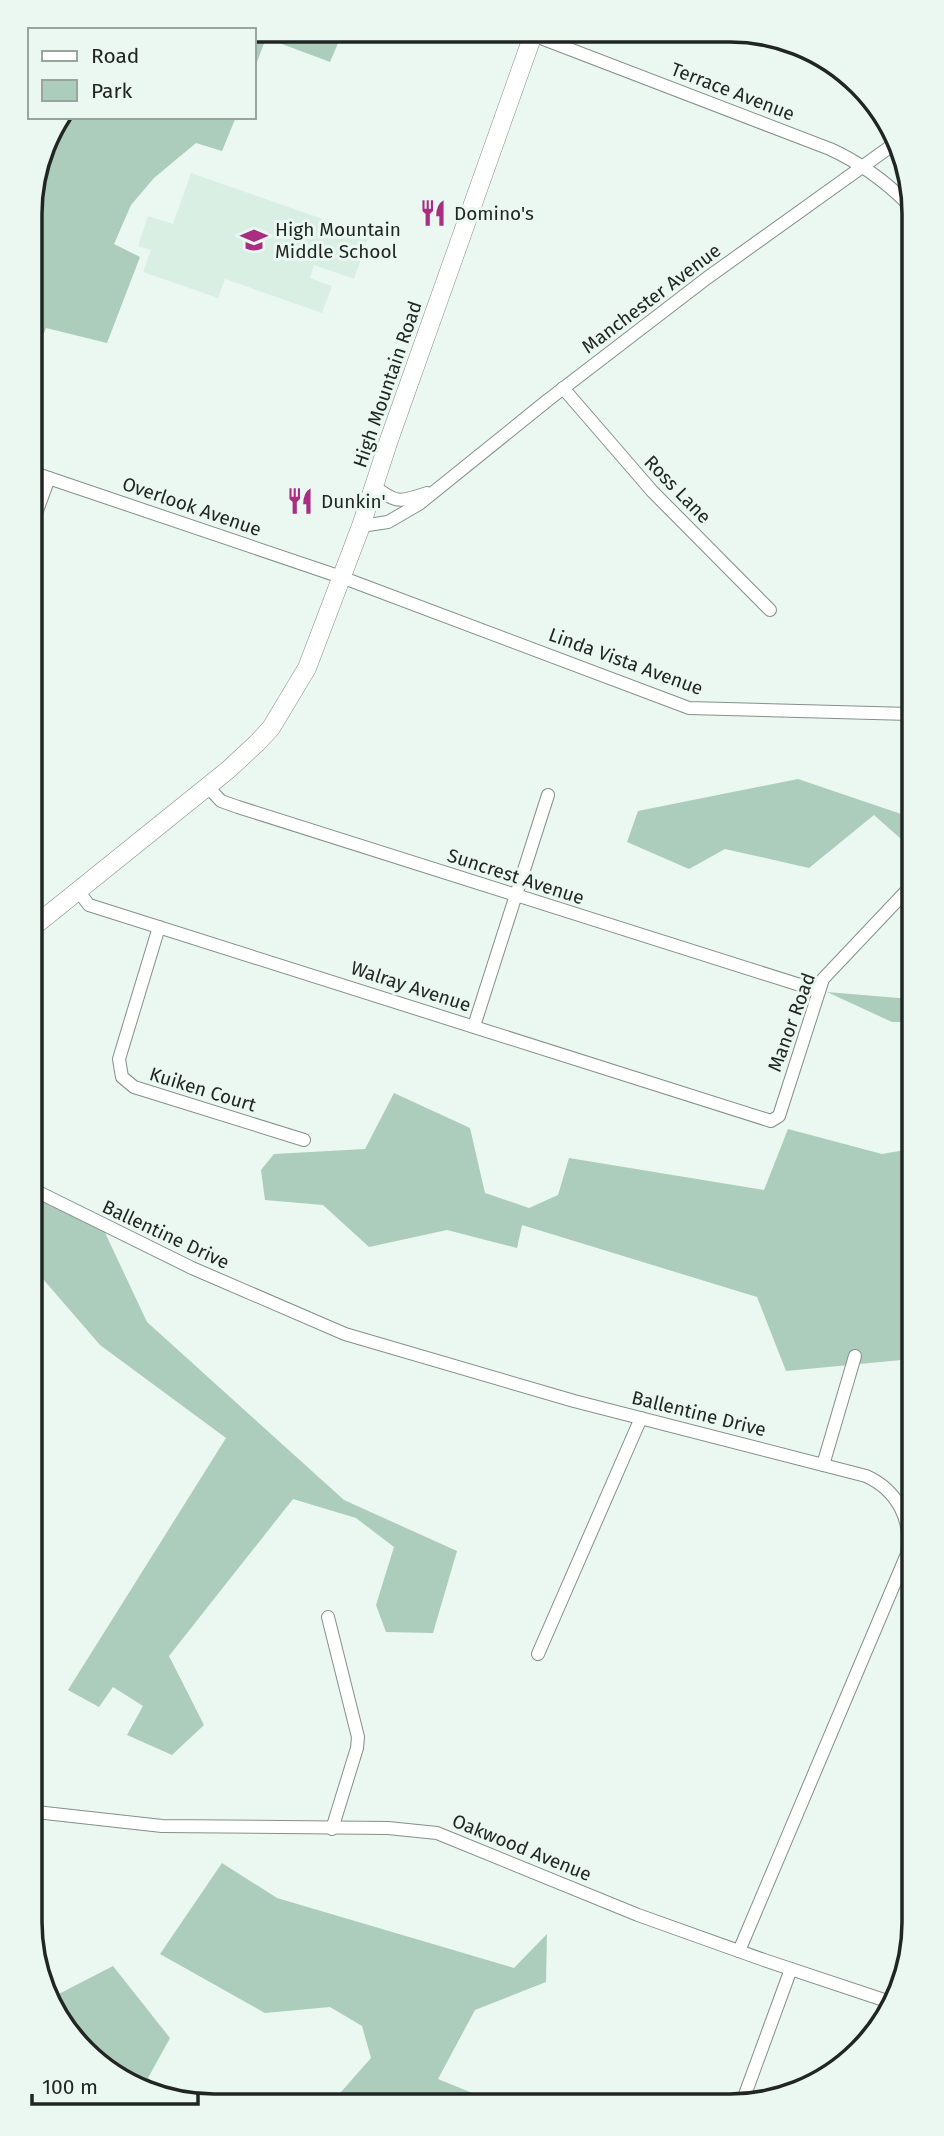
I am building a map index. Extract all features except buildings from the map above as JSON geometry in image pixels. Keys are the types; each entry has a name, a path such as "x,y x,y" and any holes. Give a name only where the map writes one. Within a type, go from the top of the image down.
{"street":[{"name":"High Mountain Road","path":"42,920 208,787 257,743 271,728 296,689 307,668 361,526 528,42"},
{"name":"Terrace Avenue","path":"554,42 830,149 864,166 901,198"},
{"name":"Manchester Avenue","path":"361,526 381,524 404,515 707,278 889,148"},
{"name":"Ross Lane","path":"563,388 652,491 770,610"},
{"name":"Overlook Avenue","path":"42,476 341,577"},
{"path":"42,497 49,478"},
{"name":"Manchester Avenue","path":"374,486 388,498 400,501 437,489"},
{"name":"Linda Vista Avenue","path":"341,577 689,708 902,714"},
{"name":"Suncrest Avenue","path":"208,787 221,801 819,991"},
{"path":"474,1026 548,795"},
{"name":"Walray Avenue","path":"78,891 89,905 739,1110"},
{"name":"Manor Road","path":"739,1110 771,1121 779,1116 823,979 902,895"},
{"name":"Kuiken Court","path":"159,927 119,1059 122,1077 134,1087 304,1140"},
{"name":"Ballentine Drive","path":"42,1194 168,1257 345,1334 560,1397 866,1476 885,1487 902,1508"},
{"path":"823,1465 855,1356"},
{"path":"538,1654 641,1418"},
{"name":"Ballentine Drive","path":"739,1951 902,1586"},
{"path":"328,1617 358,1737 332,1829"},
{"name":"Oakwood Avenue","path":"42,1813 162,1826 388,1828 424,1831 446,1836 592,1896 739,1951 883,2000"},
{"path":"745,2093 791,1969"}],"shaded area":[{"name":"High Mountain Middle School","path":"191,173 369,235 354,279 314,265 310,278 332,286 322,313 225,279 218,298 143,272 151,250 138,246 148,216 173,224"}],"green space":[{"path":"256,42 264,42 256,65"},
{"path":"277,42 339,42 330,62"},
{"path":"70,119 235,119 222,151 196,143 154,178 131,205 114,244 140,257 107,343 46,328 42,338 42,203 51,159"},
{"path":"798,779 902,814 902,840 874,815 809,868 725,849 689,869 627,842 638,811"},
{"path":"827,992 902,998 902,1022 892,1022"},
{"path":"394,1093 470,1128 485,1193 529,1208 558,1195 569,1158 764,1190 788,1129 882,1154 902,1151 902,1360 786,1371 757,1297 522,1225 517,1248 447,1230 369,1247 323,1205 265,1200 261,1170 274,1154 365,1149"},
{"path":"42,1192 100,1222 147,1322 344,1500 457,1551 433,1633 386,1632 376,1605 394,1547 356,1518 293,1499 169,1656 204,1725 172,1755 127,1735 143,1706 113,1687 99,1707 68,1690 226,1438 100,1345 43,1279"},
{"path":"222,1863 277,1898 514,1968 547,1934 546,1982 475,2010 438,2079 475,2094 339,2094 371,2058 362,2026 330,2007 265,2013 160,1954"},
{"path":"113,1966 170,2038 148,2078 159,2085 118,2065 92,2044 58,1994"}],"place":[{"name":"Domino's","path":"433,213"},
{"name":"High Mountain Middle School","path":"254,240"},
{"name":"Dunkin'","path":"300,501"}]}
